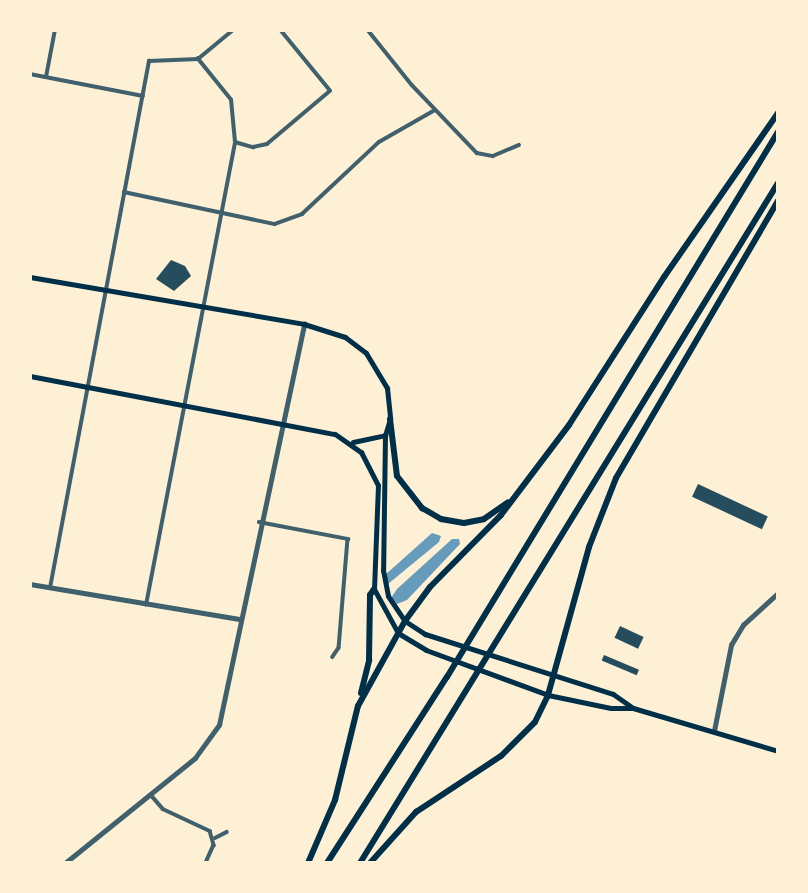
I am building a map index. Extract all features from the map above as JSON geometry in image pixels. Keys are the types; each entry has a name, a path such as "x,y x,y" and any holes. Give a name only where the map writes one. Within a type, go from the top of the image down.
{"highway":[{"path":"358,706 405,621 430,587 515,497 569,425 664,276 778,113"},
{"path":"327,863 473,635 778,132"},
{"path":"360,863 474,683 778,183"},
{"path":"370,863 416,813 511,748 535,722 548,695 589,547 616,478 778,201"},
{"path":"390,419 397,476 407,495 431,514 452,522 484,519 515,497"},
{"path":"308,863 335,800 358,706 369,660 370,595 374,589"}],"main road":[{"path":"30,276 304,324 345,337 366,353 387,388 390,419 385,435 383,570 388,596 405,621 425,634 552,677 613,694 633,708"},
{"path":"30,376 285,423 359,444 385,435"},
{"path":"350,442 367,460 378,485 374,589 398,634 426,650 548,695 611,708 633,708 778,751"}],"street":[{"path":"46,77 55,30"},
{"path":"50,588 149,61 198,59 233,30"},
{"path":"236,142 253,147 267,144 330,91 280,30"},
{"path":"368,30 412,85 477,153 493,156 519,145"},
{"path":"146,605 186,406 220,211 236,142 231,100 198,59"},
{"path":"30,74 143,96"},
{"path":"124,192 275,224 302,214 379,142 435,110"},
{"path":"65,863 151,795 211,740 219,725 259,522 285,423 304,324"},
{"path":"259,522 348,539 339,648 333,657"},
{"path":"30,584 239,619"},
{"path":"714,732 730,645 743,625 778,593"},
{"path":"151,795 163,809 198,822 215,838"},
{"path":"206,863 215,838 227,832"}],"water":[{"path":"432,533 441,536 439,542 388,584 385,575"},
{"path":"452,539 459,539 460,544 407,600 397,604 391,598 397,589"}],"building":[{"path":"171,260 185,266 191,276 174,291 156,279"},
{"path":"698,484 768,517 762,529 692,497"},
{"path":"620,626 644,637 638,649 615,638"},
{"path":"604,655 639,670 637,675 602,661"}]}
